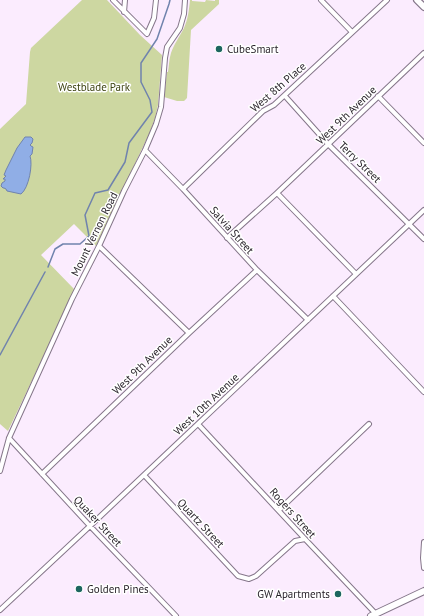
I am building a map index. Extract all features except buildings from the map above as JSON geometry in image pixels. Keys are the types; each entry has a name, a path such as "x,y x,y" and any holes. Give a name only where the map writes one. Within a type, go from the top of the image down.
{"main road":[{"path":"373,615 424,591"}],"street":[{"path":"113,0 147,34 154,18 156,0"},
{"path":"124,12 125,0"},
{"name":"Mount Vernon Road","path":"0,471 9,438 72,299 145,150 156,124 160,107 167,47 180,28 184,14 185,0"},
{"path":"321,0 352,32"},
{"name":"West 8th Place","path":"183,189 263,111 274,106 387,0"},
{"path":"417,0 424,7"},
{"name":"West 9th Avenue","path":"227,238 277,193 424,53"},
{"name":"Terry Street","path":"285,96 328,144 424,239"},
{"path":"378,96 424,143"},
{"name":"Salvia Street","path":"145,150 257,270 308,320"},
{"path":"277,193 356,274"},
{"name":"West 10th Avenue","path":"0,610 424,210"},
{"path":"98,246 189,333"},
{"name":"West 9th Avenue","path":"42,474 257,270"},
{"path":"333,296 424,392"},
{"name":"Rogers Street","path":"198,424 279,510 373,615"},
{"path":"279,510 369,424"},
{"name":"Quaker Street","path":"9,438 176,616"},
{"name":"Quartz Street","path":"144,475 238,576 249,579 256,576 295,541 304,539"},
{"path":"424,542 424,568"}],"green space":[{"name":"Westblade Park","path":"82,0 107,0 140,35 162,55 158,105 150,132 96,246 74,224 41,255 75,290 8,431 0,424 0,129 26,104 31,48"},
{"path":"190,0 205,2 206,0 219,0 219,4 191,30 187,98 184,101 177,101 164,97 167,72 172,50 184,28 189,11"}],"water":[{"path":"25,137 31,137 33,139 30,145 33,147 32,154 30,156 30,176 24,191 21,194 7,191 1,186 5,181 5,179 3,179 6,176 4,175 6,170 17,148"}],"waterway":[{"path":"48,267 55,249 63,244 80,244 89,236 85,215 95,193 108,190 125,162 129,143 152,112 150,100 141,82 141,63 157,39 170,0"},
{"path":"0,355 45,272"}],"place":[{"name":"CubeSmart","path":"219,49"},
{"name":"Golden Pines","path":"79,589"},
{"name":"GW Apartments","path":"338,594"}]}
